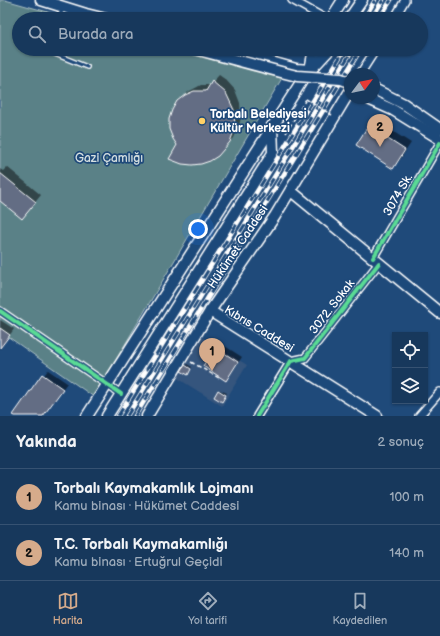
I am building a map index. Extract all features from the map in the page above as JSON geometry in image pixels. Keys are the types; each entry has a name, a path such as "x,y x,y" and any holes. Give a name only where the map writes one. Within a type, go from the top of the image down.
{"main road":[{"path":"41,0 56,2 66,8 79,12"},
{"path":"335,12 343,0"},
{"path":"354,12 362,0"},
{"path":"221,56 297,76 344,80"},
{"path":"251,56 296,68 310,70"},
{"path":"310,70 313,56"},
{"path":"87,416 272,126 310,70 323,56"},
{"path":"380,92 404,104 440,129"},
{"name":"Hükümet Caddesi","path":"147,416 210,311 275,216 344,103"},
{"path":"380,104 393,110 440,139"},
{"path":"107,416 274,153 272,126"},
{"path":"291,191 440,313"},
{"name":"Kıbrıs Caddesi","path":"210,311 378,416"}],"street":[{"path":"292,0 313,12"},
{"path":"398,12 405,0"},
{"path":"364,68 372,56"},
{"name":"3074 Sk.","path":"376,260 440,143"},
{"name":"3072. Sokak","path":"291,361 305,358 376,260"},
{"path":"0,311 121,394"},
{"path":"257,416 291,361"},
{"path":"419,416 440,392"}],"lane":[{"path":"62,12 66,8"},
{"path":"60,56 86,67"}],"path":[{"path":"286,133 306,99 332,115"},
{"path":"183,356 219,378"}],"shaded area":[{"path":"202,337 247,365 222,406 177,378"}],"green space":[{"name":"Gazi Çamlığı","path":"0,0 5,0 48,12 12,12 12,56 205,56 282,78 94,397 0,331"}],"building":[{"name":"Torbalı Belediyesi Kültür Merkezi","path":"212,81 226,93 234,110 235,128 230,142 218,156 201,164 182,164 169,159 177,145 169,129 169,119 172,110 177,101 185,95 194,91 206,91"},
{"path":"368,126 405,150 393,169 356,145"},
{"path":"0,173 36,202 22,219 0,201"},
{"path":"0,328 10,335 0,348"},
{"path":"215,347 238,362 226,381 203,366"},
{"path":"185,365 191,369 188,375 181,371"},
{"path":"42,374 63,389 43,416 13,415"},
{"path":"218,390 226,395 222,402 214,397"}],"railway":[{"path":"368,12 375,0"},
{"path":"375,12 383,0"},
{"path":"383,12 391,0"},
{"path":"118,416 341,56"},
{"path":"127,416 349,56"},
{"path":"135,416 357,56"}],"cycle path":[{"path":"373,258 440,143"},
{"path":"257,416 291,361 305,358 379,263"},
{"path":"0,311 121,394"}],"place":[{"name":"Torbalı Belediyesi Kültür Merkezi","path":"202,121"},
{"name":"T.C. Torbalı Kaymakamlığı","path":"380,147"},
{"name":"Torbalı Kaymakamlık Lojmanı","path":"212,371"}]}
